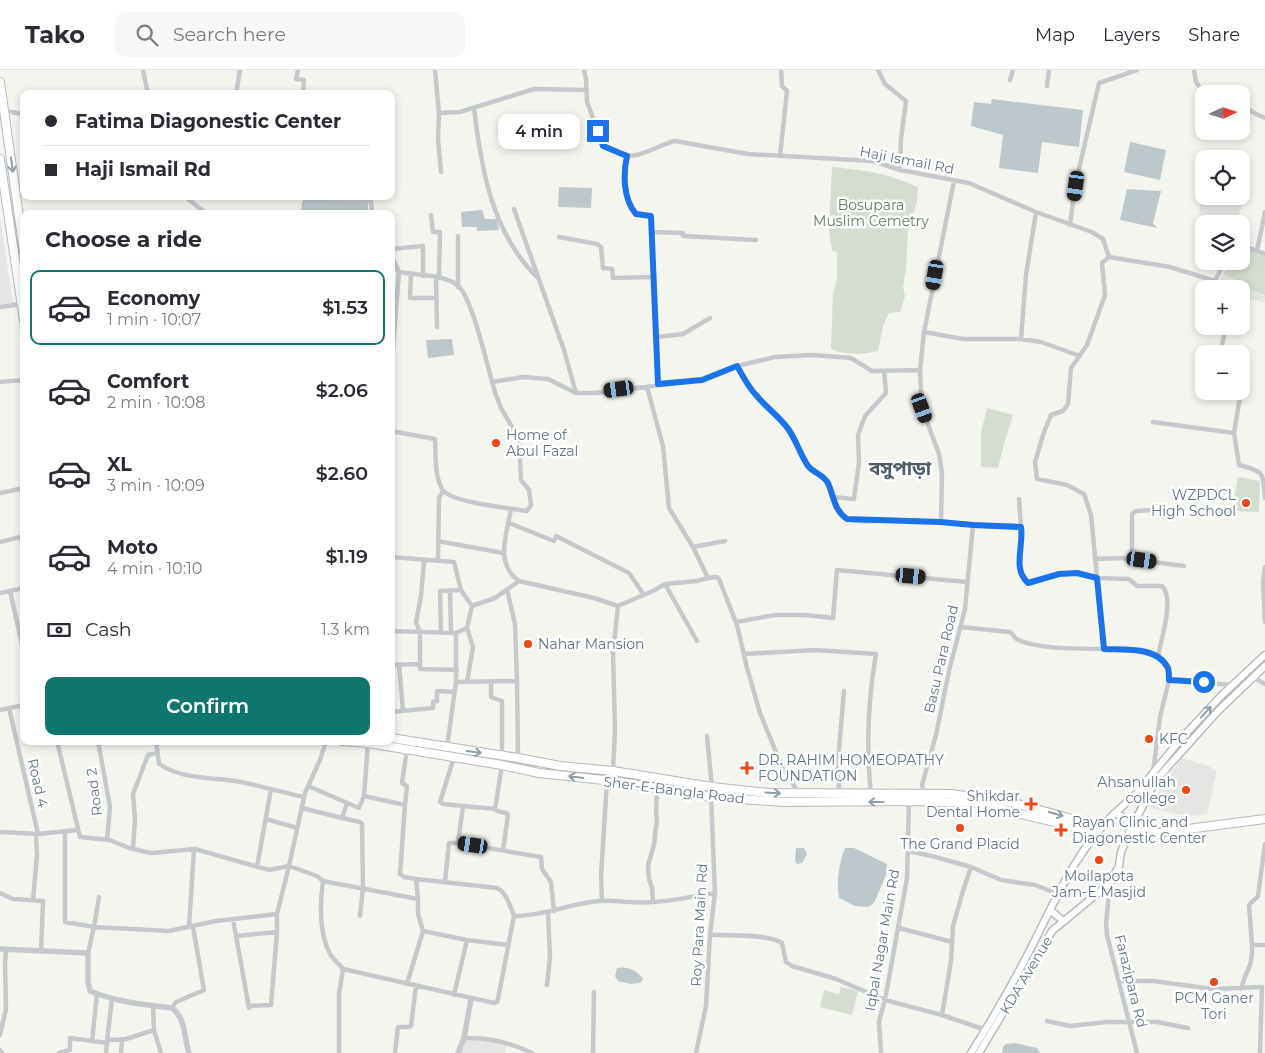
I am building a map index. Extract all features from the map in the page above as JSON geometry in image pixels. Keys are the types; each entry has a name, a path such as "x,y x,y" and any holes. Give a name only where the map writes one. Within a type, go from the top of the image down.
{"highway":[{"path":"0,82 20,222 8,224"},
{"path":"0,159 20,298"},
{"name":"Sher-E-Bangla Road","path":"395,739 560,766 613,771 769,794 800,794 824,798 974,803 1099,829"},
{"name":"Sher-E-Bangla Road","path":"381,745 502,765 538,773 603,780 712,797 782,802 824,798 840,794 951,794 1014,803 1099,829"},
{"path":"600,770 603,780"},
{"path":"1131,830 1157,833 1265,819"}],"main road":[{"path":"1131,830 1123,817 1115,813 1136,794 1180,740 1232,685 1265,655"},
{"name":"KDA Avenue","path":"980,1052 1052,931 1110,883 1131,830 1156,780 1218,711 1265,666"},
{"name":"KDA Avenue","path":"970,1053 986,1030 1058,894 1099,829 1115,813"},
{"path":"1050,910 1063,921"}],"street":[{"path":"143,70 147,90"},
{"path":"237,90 240,70"},
{"path":"298,70 296,79 304,80 303,90"},
{"path":"435,70 441,172"},
{"path":"584,70 587,102 603,146 627,156 625,188 629,206 636,214 651,216 658,384"},
{"path":"780,156 787,91 782,86 781,70"},
{"path":"878,70 885,84 906,101 901,139 900,170"},
{"path":"1010,80 1013,70"},
{"path":"1047,86 1049,70"},
{"path":"1119,70 1120,76"},
{"path":"1070,225 1076,186 1099,83 1137,70"},
{"path":"1194,70 1198,85"},
{"path":"439,113 460,112 534,89 587,90"},
{"path":"474,108 479,152 487,187 500,223 510,244 539,278"},
{"path":"1250,110 1265,118"},
{"path":"4,111 20,113"},
{"name":"Haji Ismail Rd","path":"627,156 647,152 664,143 675,141 748,154 873,161 900,170 969,183 1036,212 1092,232 1103,239 1109,258"},
{"path":"940,522 942,473 939,454 922,408 920,370 924,332 954,181"},
{"path":"189,200 202,210"},
{"path":"353,200 371,201 372,210"},
{"path":"514,209 564,350 576,393"},
{"path":"1021,339 1026,275 1036,212"},
{"path":"1257,251 1265,212"},
{"path":"431,215 433,232 440,232 437,327"},
{"path":"651,232 683,233 683,236 756,240"},
{"path":"458,236 458,287"},
{"path":"558,237 597,244 601,247 603,268 612,269 613,278 653,277"},
{"path":"395,249 422,246 423,276"},
{"path":"1250,248 1265,254"},
{"path":"1104,649 1091,515 1084,494 1067,485 1037,479 1035,462 1051,415 1063,411 1068,404 1071,368 1087,345 1105,295 1102,262 1109,258 1170,267 1212,280"},
{"path":"395,264 399,272 395,326"},
{"path":"395,432 435,439 436,474 443,491 458,500 528,511 531,505 529,490 521,480 519,439 501,408 473,315 464,294 458,287 438,278 399,272"},
{"path":"411,274 410,298 437,298"},
{"path":"0,307 20,304"},
{"path":"656,337 683,334 710,318"},
{"path":"924,332 963,339 1021,339 1041,342 1080,356"},
{"path":"492,382 523,377 548,379 576,393 596,392 702,380 737,366 775,357 813,355 851,358 872,371 920,370"},
{"path":"737,366 754,394 785,424 795,439 803,459 815,473 821,475 827,482 836,507 841,515 847,519 1021,527"},
{"path":"832,497 854,499 859,462 858,435 865,416 886,393 884,371"},
{"path":"0,382 20,380"},
{"path":"648,386 662,446 669,508 693,546 708,578"},
{"path":"1240,400 1234,433 1239,465 1258,470 1265,486 1265,498"},
{"path":"1153,422 1234,433"},
{"path":"0,493 20,489"},
{"path":"438,560 439,498 443,491"},
{"path":"1018,499 1021,527 1019,570 1028,583 1059,574 1077,573 1097,578 1129,579 1136,586 1162,586 1165,588 1167,612 1158,656"},
{"path":"514,509 511,509 503,553 507,566 519,581 594,598 618,606 665,584 697,582 717,577 736,622 764,721 783,769 800,794"},
{"path":"1132,559 1132,514 1136,511 1168,509"},
{"path":"509,523 554,541 556,536 629,573 644,595"},
{"name":"Basu Para Road","path":"925,795 922,785 936,735 948,671 965,609 973,525"},
{"path":"0,542 20,537"},
{"path":"438,541 503,553"},
{"path":"693,546 725,541"},
{"path":"395,558 454,562 461,590 472,606 467,628 473,647 467,682"},
{"path":"1095,559 1132,559 1184,566"},
{"path":"424,561 421,596 416,622 420,632 420,669 457,670"},
{"path":"1265,567 1263,581 1265,622"},
{"path":"736,622 775,615 805,615 833,618 837,570 967,582"},
{"path":"472,606 495,598 519,581"},
{"path":"665,584 697,641"},
{"path":"0,593 20,589"},
{"path":"447,748 457,670 450,590"},
{"path":"441,633 440,591 461,590"},
{"path":"507,590 515,624 517,648 518,758"},
{"path":"10,591 20,636"},
{"path":"613,771 613,653 618,606"},
{"path":"395,631 453,633 467,628"},
{"path":"960,628 1010,632 1017,640 1037,644 1067,648 1144,651 1158,656 1168,668 1169,680 1160,717 1153,773"},
{"path":"744,654 815,650 876,654 871,684 868,732 871,794"},
{"path":"395,665 420,664"},
{"path":"399,665 403,710"},
{"path":"1253,678 1265,684"},
{"path":"1169,680 1232,685"},
{"path":"456,682 517,682"},
{"path":"491,683 491,697 502,701 502,755"},
{"path":"395,711 433,708 433,702 437,701 437,691 454,692"},
{"path":"840,794 837,773 844,691"},
{"path":"0,710 20,706"},
{"name":"Road 4","path":"9,708 37,834 33,900"},
{"path":"707,736 712,787"},
{"path":"59,745 80,837 107,840 151,853 194,849 269,870 289,866 317,876 323,881 418,899"},
{"name":"Road 2","path":"99,745 110,807 107,840"},
{"path":"156,745 160,764 170,771 186,775 236,781 304,797"},
{"path":"233,919 249,1007 271,1005 277,914 304,797 325,745"},
{"path":"308,786 359,808 364,796 368,745"},
{"path":"323,881 320,910 325,940 330,954 343,969 471,999 498,1002 514,916 502,890 416,879 404,877 400,874 407,786 402,783 407,749"},
{"path":"133,848 135,819 133,794 148,755 157,753"},
{"path":"454,757 440,802 442,804 495,809 497,812 506,813 508,815 503,850"},
{"path":"495,809 502,765"},
{"path":"602,901 603,780"},
{"path":"653,902 652,888 648,879 648,865 655,836 657,788"},
{"path":"257,867 271,789"},
{"path":"364,796 405,805"},
{"name":"Roy Para Main Rd","path":"696,1053 706,1006 714,893 712,797"},
{"name":"Iqbal Nagar Main Rd","path":"880,1053 879,1020 885,1000 907,878 909,801"},
{"path":"342,818 347,802"},
{"path":"458,843 463,806"},
{"path":"302,808 362,824 363,888 360,916"},
{"path":"266,819 297,828"},
{"path":"0,832 37,834 78,830"},
{"path":"65,831 65,922 94,927 170,931 216,921 277,914"},
{"path":"445,882 449,844 458,843 540,857 542,870 551,882 550,957 547,984"},
{"path":"1240,989 1244,976 1250,969 1252,960 1249,905 1258,896 1265,844"},
{"path":"172,1008 176,1002 204,990 191,927 194,849"},
{"path":"908,851 971,867 1001,880 1035,885 1058,894"},
{"path":"942,1015 956,917 971,867"},
{"path":"407,984 423,931 418,914 416,879"},
{"name":"Farazipara Rd","path":"1110,883 1106,924 1107,935 1130,1021 1136,1053"},
{"path":"0,893 13,899 44,901 41,951"},
{"path":"514,916 551,912 575,905 602,901 653,902 714,893"},
{"path":"99,897 88,953 88,982 90,991 112,998 172,1008 178,1012 189,1053"},
{"path":"899,928 952,942"},
{"path":"423,931 466,940 508,945"},
{"path":"236,936 277,932"},
{"path":"710,935 730,934 775,938 782,942 786,962 792,966 836,979 885,1000 942,1015 986,1030"},
{"path":"454,995 466,940"},
{"path":"1252,945 1265,946"},
{"path":"0,1035 6,1010 3,949 88,953"},
{"path":"339,1053 339,994 343,969"},
{"path":"1120,981 1153,981 1214,989 1240,989 1260,986 1263,988 1260,1053"},
{"path":"394,1053 398,1027 409,1028 411,1026 416,986"},
{"path":"593,1053 594,992"},
{"path":"92,1041 97,994"},
{"path":"106,1053 112,998"},
{"path":"458,1053 464,1038 471,999"},
{"path":"153,1006 154,1030 161,1053"},
{"path":"1047,1021 1070,1026 1130,1021 1157,1022 1188,1028"},
{"path":"59,1053 70,1050 70,1038 107,1042 154,1030"},
{"path":"464,1038 496,1041 532,1053"},
{"path":"121,1053 122,1039"}],"shaded area":[{"path":"992,99 1083,110 1079,147 1042,142 1038,173 999,168 1003,135 971,126 974,102 991,104"},
{"path":"568,114 571,135 554,138 550,117"},
{"path":"1130,142 1166,150 1160,180 1124,172"},
{"path":"559,187 592,188 591,208 558,207"},
{"path":"1127,189 1161,191 1153,223 1157,228 1120,220"},
{"path":"303,200 325,200 366,202 368,210 301,210"},
{"path":"1200,205 1242,205 1239,215 1200,215"},
{"path":"482,210 485,219 497,219 499,230 477,231 477,227 462,227 461,212"},
{"path":"0,217 13,303 0,305"},
{"path":"1265,257 1265,303 1250,299 1250,280 1220,280 1225,270 1250,270 1250,260"},
{"path":"452,339 454,355 428,358 426,340"},
{"name":"Ahsanullah college","path":"1182,758 1208,766 1217,771 1207,814 1190,816 1150,808 1163,784"},
{"path":"796,848 804,848 807,854 802,863 797,864 795,861"},
{"path":"845,848 854,848 887,864 886,875 874,903 868,907 855,906 839,898 839,873"},
{"path":"617,968 632,969 643,979 640,983 630,984 618,981 615,976"},
{"path":"465,1039 507,1046 505,1053 461,1053"},
{"path":"1015,1043 1037,1048 1040,1053 1002,1053 1003,1047 1006,1044"}],"green space":[{"name":"Bosupara Muslim Cemetry","path":"832,167 876,173 896,178 918,187 917,202 908,231 903,287 905,296 900,312 889,313 883,326 878,351 854,354 831,349 833,294 837,278 837,252 832,251 829,230"},
{"path":"1250,250 1265,256 1265,295 1250,289 1250,280 1236,280 1224,275 1226,270 1250,270"},
{"path":"987,408 1013,415 998,468 981,467 981,433"},
{"path":"1238,477 1260,481 1259,512 1232,511"},
{"path":"841,987 858,991 852,1015 820,1007 824,990 839,994"}],"place":[{"name":"Home of Abul Fazal","path":"496,443"},
{"name":"WZPDCL High School","path":"1246,503"},
{"name":"Nahar Mansion","path":"528,644"},
{"name":"KFC","path":"1149,739"},
{"name":"DR. RAHIM HOMEOPATHY FOUNDATION","path":"747,768"},
{"name":"Ahsanullah college","path":"1186,790"},
{"name":"Shikdar Dental Home","path":"1031,804"},
{"name":"The Grand Placid","path":"960,828"},
{"name":"Rayan Clinic and Diagonestic Center","path":"1061,830"},
{"name":"Moilapota Jam-E Masjid","path":"1099,860"},
{"name":"PCM Ganer Tori","path":"1214,982"}],"district":[{"name":"বসুপাড়া","path":"900,468"}],"route":[{"path":"598,131 603,146 627,156 625,188 629,206 636,214 651,216 658,384 702,380 737,366 754,394 785,424 795,439 803,459 815,473 821,475 827,482 841,515 847,519 855,520 894,520 1021,527 1019,570 1028,583 1041,581 1059,574 1077,573 1097,578 1104,649 1144,651 1158,656 1168,668 1169,680 1204,682"}]}
